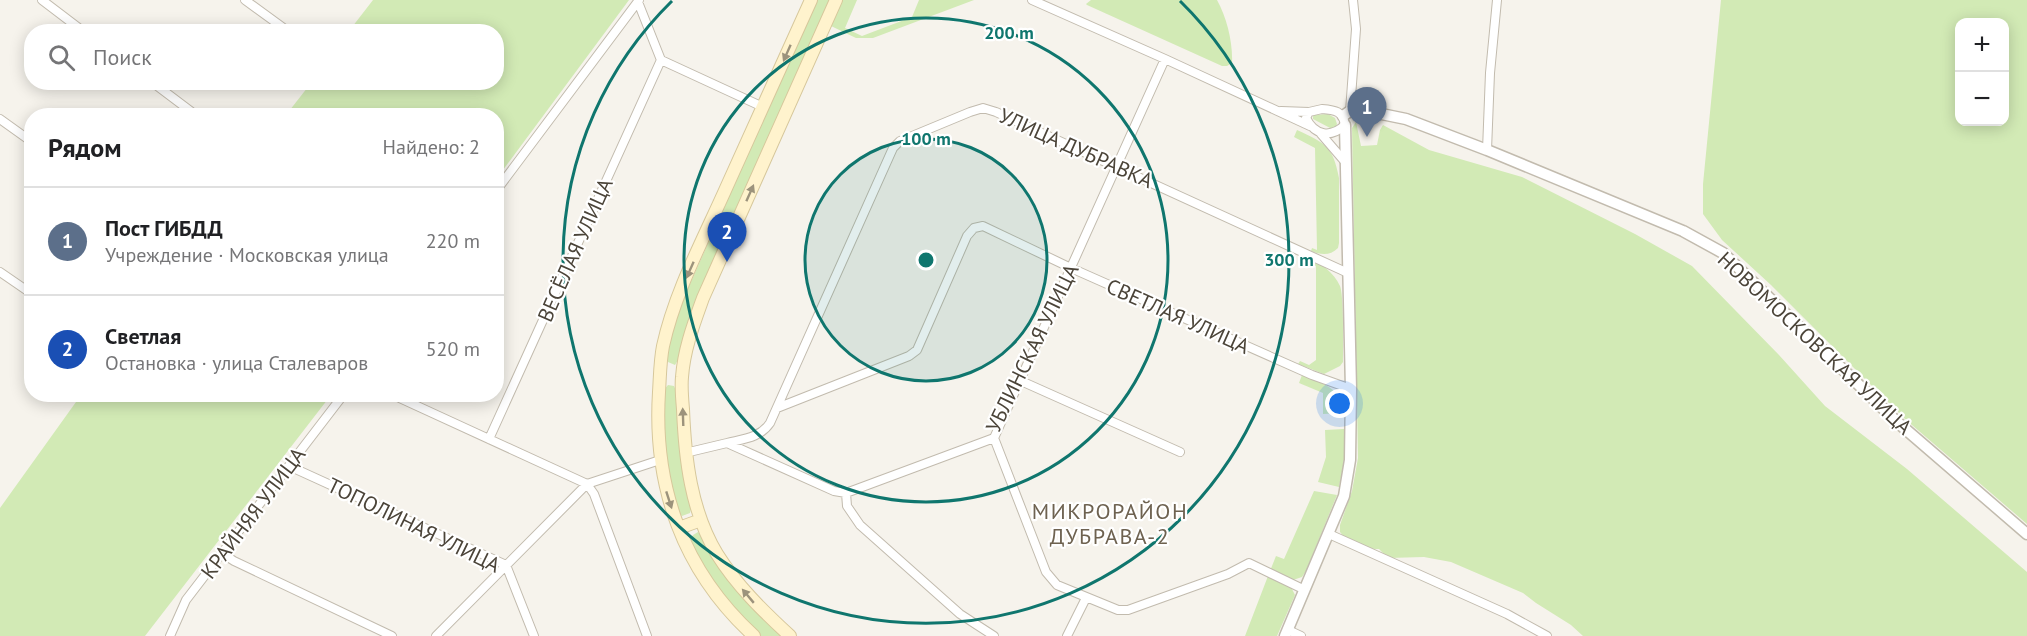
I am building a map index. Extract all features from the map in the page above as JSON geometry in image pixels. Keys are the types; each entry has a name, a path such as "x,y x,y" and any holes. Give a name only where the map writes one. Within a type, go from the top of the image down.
{"main road":[{"path":"754,636 732,616 712,589 678,528 666,492 660,460 657,414 660,375 663,348 679,295 811,0"},
{"path":"790,636 752,601 734,578 717,553 701,520 685,453 682,378 691,332 703,297 836,0"},
{"path":"660,375 682,378"},
{"path":"678,528 701,520"}],"street":[{"path":"42,0 74,24"},
{"path":"245,0 278,24"},
{"path":"1032,0 1310,126 1321,134 1346,164"},
{"path":"1301,636 1286,633 1344,496 1350,460 1351,389 1346,117 1356,29 1353,0"},
{"path":"1486,150 1488,92 1497,0"},
{"path":"638,1 661,60 763,107"},
{"path":"504,180 638,1"},
{"name":"УБЛИНСКАЯ УЛИЦА","path":"846,494 994,438 1165,59"},
{"name":"ВЕСЁЛАЯ УЛИЦА","path":"489,439 661,60"},
{"path":"163,90 186,108"},
{"name":"УЛИЦА ДУБРАВКА","path":"727,444 765,431 892,148 900,141 934,125 984,108 1117,166 1348,273"},
{"path":"1280,111 1309,112 1322,109 1340,112 1346,117"},
{"name":"НОВОМОСКОВСКАЯ УЛИЦА","path":"1346,117 1362,110 1406,119 1683,231 1723,253 1896,420 2027,534"},
{"path":"1309,112 1306,118 1310,126"},
{"path":"1321,134 1333,133 1346,117"},
{"path":"0,119 24,136"},
{"name":"СВЕТЛАЯ УЛИЦА","path":"777,408 909,356 917,350 967,236 974,228 982,226 1312,375 1351,389"},
{"path":"0,272 24,288"},
{"path":"1021,381 1180,452"},
{"name":"КРАЙНЯЯ УЛИЦА","path":"170,636 186,600 338,402"},
{"path":"408,402 586,484 594,494 647,636"},
{"path":"994,438 1046,572 1057,585 1118,610 1128,610 1228,574 1249,563 1305,590"},
{"path":"685,453 727,444 834,491 846,494 847,506 860,525 960,614 994,636"},
{"path":"436,636 586,484 598,478 660,460"},
{"name":"ТОПОЛИНАЯ УЛИЦА","path":"289,466 506,565 534,636"},
{"path":"1329,534 1507,614 1547,636"},
{"path":"223,554 392,636"},
{"path":"1067,636 1086,598"}],"green space":[{"path":"373,0 629,0 504,169 504,108 291,108 306,90 504,90 504,24 354,24"},
{"path":"816,0 831,0 675,365 668,362 667,354 676,316"},
{"path":"842,0 857,0 845,28 862,36 912,17 919,0 974,0 873,38 856,38 831,26"},
{"path":"1091,0 1217,0 1229,31 1232,63 1222,66 1086,4"},
{"path":"1721,0 2027,0 2027,524 1905,419 1771,285 1722,240 1703,214 1703,184"},
{"path":"1328,114 1335,118 1337,124 1335,128 1332,129 1313,119 1313,115"},
{"path":"1356,122 1361,146 1377,145 1383,125 1429,150 1522,177 1635,234 1692,266 1825,406 1907,469 2027,572 2027,636 1583,636 1571,625 1523,593 1451,562 1424,557 1388,558 1379,549 1363,547 1348,539 1340,532 1340,525 1352,491 1358,458 1352,128"},
{"path":"1297,130 1321,142 1330,152 1337,167 1339,243 1338,248 1329,254 1311,251 1312,248 1317,250 1315,148 1294,137"},
{"path":"1309,257 1331,273 1340,286 1341,292 1343,362 1324,374 1298,364 1300,361 1309,365 1316,360 1316,266 1306,261"},
{"path":"1302,375 1324,384 1336,393 1343,405 1343,413 1323,414 1323,393 1299,383"},
{"path":"668,385 674,386 677,393 681,459 691,502 690,513 682,516 677,511 665,454 662,392"},
{"path":"76,402 326,402 145,636 0,636 0,508"},
{"path":"1344,429 1344,461 1339,487 1318,482 1326,457 1325,430"},
{"path":"1314,491 1337,495 1306,571 1302,577 1293,580 1270,571 1276,556 1284,559"},
{"path":"698,532 745,601 783,636 761,636 730,603 704,567 690,540"},
{"path":"1268,576 1291,587 1295,595 1277,636 1245,636"}],"place":[{"name":"Пост ГИБДД","path":"1367,137"},
{"name":"Светлая","path":"727,262"}],"district":[{"name":"МИКРОРАЙОН ДУБРАВА-2","path":"1110,524"}]}
